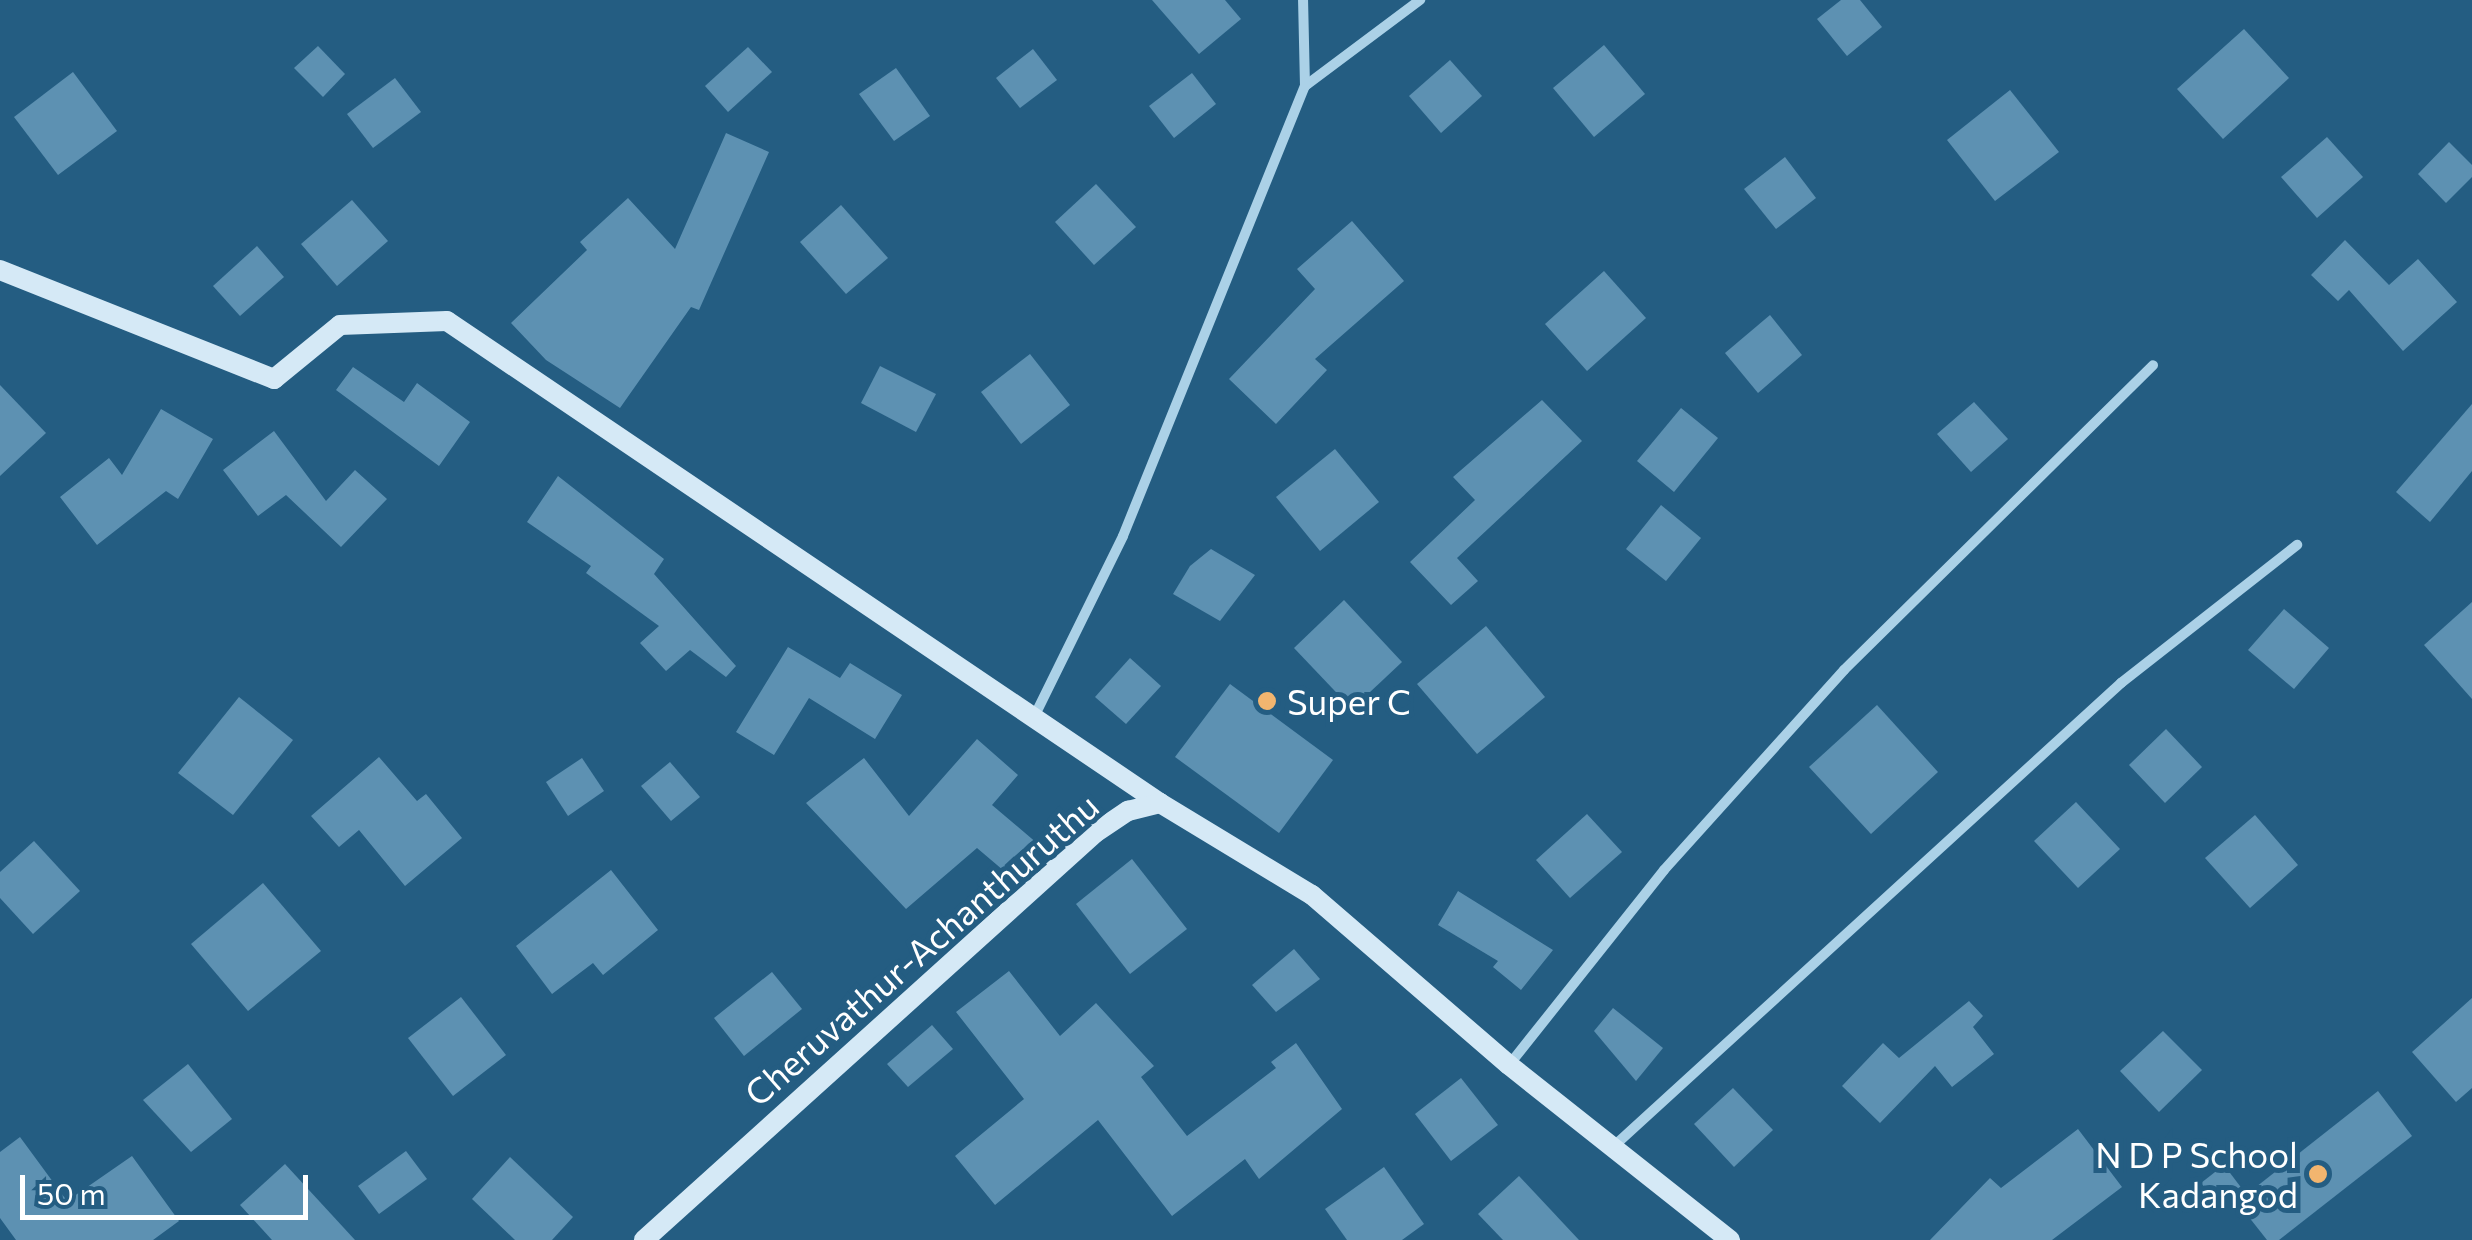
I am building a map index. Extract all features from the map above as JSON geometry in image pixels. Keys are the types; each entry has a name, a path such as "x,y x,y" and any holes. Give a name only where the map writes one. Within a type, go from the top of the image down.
{"main road":[{"path":"0,270 274,379 340,326 446,322 1035,715 1160,803 1312,895 1509,1065 1730,1240"},
{"name":"Cheruvathur-Achanthuruthu","path":"644,1240 1095,834 1128,810 1160,803"}],"street":[{"path":"1035,715 1123,536 1305,86 1304,0"},
{"path":"1305,86 1420,0"},
{"path":"1509,1065 1664,870 1844,670 2153,365"},
{"path":"1614,1146 2121,683 2297,545"}],"building":[{"path":"1152,0 1225,0 1241,19 1199,54"},
{"path":"1841,0 1860,0 1882,27 1847,56 1817,19"},
{"path":"2244,29 2289,78 2223,139 2177,89"},
{"path":"1604,45 1645,94 1594,137 1553,88"},
{"path":"318,46 345,74 323,97 294,68"},
{"path":"748,47 772,72 728,112 705,86"},
{"path":"1033,49 1057,80 1020,108 996,78"},
{"path":"1450,60 1482,96 1441,133 1409,96"},
{"path":"896,68 930,116 894,141 859,94"},
{"path":"73,72 117,131 58,175 14,117"},
{"path":"1192,73 1216,104 1174,138 1149,106"},
{"path":"395,78 421,112 373,148 347,114"},
{"path":"2010,90 2059,152 1995,201 1947,140"},
{"path":"726,133 769,152 699,310 691,307 620,408 546,360 511,323 587,250 580,242 628,198 675,249"},
{"path":"2327,137 2363,177 2317,218 2281,177"},
{"path":"2449,142 2472,165 2472,177 2446,203 2418,174"},
{"path":"1785,157 1816,198 1776,229 1744,189"},
{"path":"1096,184 1136,227 1094,265 1055,222"},
{"path":"352,200 388,241 337,286 301,244"},
{"path":"841,205 888,258 846,294 800,242"},
{"path":"1352,221 1404,281 1315,359 1327,370 1276,424 1229,379 1315,289 1297,269"},
{"path":"2345,240 2389,285 2418,259 2457,302 2403,351 2349,290 2338,301 2311,275"},
{"path":"257,246 284,277 240,316 213,286"},
{"path":"1604,271 1646,318 1587,371 1545,324"},
{"path":"1770,315 1802,355 1758,393 1725,353"},
{"path":"1030,354 1070,405 1021,444 981,392"},
{"path":"880,366 936,394 916,432 861,403"},
{"path":"353,367 404,402 417,383 470,422 439,466 336,390"},
{"path":"0,385 46,433 0,476"},
{"path":"1542,400 1582,441 1457,558 1478,581 1451,605 1410,562 1475,500 1453,477"},
{"path":"1974,402 2008,439 1971,472 1937,434"},
{"path":"2472,404 2472,471 2430,522 2396,492"},
{"path":"1681,408 1718,438 1674,492 1637,461"},
{"path":"161,409 213,439 178,499 166,491 97,545 60,497 109,458 122,475"},
{"path":"274,431 326,501 355,470 387,499 341,547 286,495 258,516 223,470"},
{"path":"1335,449 1379,502 1320,551 1276,497"},
{"path":"558,476 664,559 654,574 736,666 726,677 690,650 666,671 640,643 659,626 586,573 591,566 527,522"},
{"path":"1661,505 1701,538 1666,581 1626,549"},
{"path":"1211,549 1255,575 1220,621 1173,594 1190,566"},
{"path":"1344,600 1402,662 1352,709 1294,648"},
{"path":"2472,602 2472,699 2424,645"},
{"path":"2284,609 2329,648 2294,689 2248,650"},
{"path":"1486,626 1545,697 1477,754 1417,684"},
{"path":"788,647 840,678 850,663 902,695 875,739 809,698 774,755 736,732"},
{"path":"1130,658 1161,686 1126,724 1095,697"},
{"path":"1230,684 1333,760 1279,833 1175,757"},
{"path":"239,697 293,740 233,815 178,773"},
{"path":"1877,705 1938,772 1871,834 1809,767"},
{"path":"2166,729 2202,767 2165,803 2129,765"},
{"path":"977,739 1018,775 992,805 1038,844 1010,876 977,848 906,909 806,803 864,758 909,816"},
{"path":"379,757 417,801 426,794 462,838 405,886 359,830 339,847 311,816"},
{"path":"582,758 604,791 568,816 546,782"},
{"path":"670,762 700,797 671,821 641,786"},
{"path":"2076,802 2120,849 2078,888 2034,841"},
{"path":"1587,814 1622,852 1570,898 1536,860"},
{"path":"2255,815 2298,865 2250,908 2205,858"},
{"path":"34,841 80,891 33,934 0,898 0,872"},
{"path":"1132,859 1187,929 1130,974 1076,904"},
{"path":"611,870 658,930 603,975 593,963 552,994 516,946"},
{"path":"263,883 321,951 248,1011 191,944"},
{"path":"1458,891 1553,950 1521,990 1493,967 1498,961 1438,925"},
{"path":"1294,949 1320,979 1276,1012 1252,985"},
{"path":"1009,971 1060,1036 1096,1003 1154,1066 1141,1077 1187,1136 1276,1068 1271,1062 1296,1043 1342,1109 1259,1179 1245,1159 1172,1216 1098,1120 995,1205 955,1156 1024,1099 956,1012"},
{"path":"772,972 802,1009 744,1056 714,1018"},
{"path":"461,997 506,1055 453,1096 408,1038"},
{"path":"2472,998 2472,1088 2456,1102 2412,1052"},
{"path":"1969,1001 1983,1016 1973,1027 1994,1054 1952,1087 1935,1066 1880,1123 1842,1086 1883,1043 1899,1058"},
{"path":"1613,1008 1663,1048 1636,1081 1594,1031"},
{"path":"932,1025 953,1049 908,1087 887,1064"},
{"path":"2163,1031 2202,1070 2159,1112 2120,1071"},
{"path":"188,1064 232,1119 191,1152 143,1100"},
{"path":"1461,1078 1498,1125 1451,1161 1415,1114"},
{"path":"1733,1088 1773,1130 1734,1167 1694,1124"},
{"name":"N D P School Kadangod","path":"2378,1091 2412,1136 2279,1240 2267,1240 2237,1202"},
{"path":"2078,1129 2122,1187 2052,1240 1930,1240 1990,1178 2001,1188"},
{"path":"20,1137 67,1201 132,1156 179,1221 153,1240 16,1240 0,1218 0,1152"},
{"path":"406,1151 427,1179 379,1214 358,1186"},
{"path":"510,1157 573,1217 552,1240 515,1240 472,1199"},
{"path":"285,1164 355,1240 272,1240 240,1205"},
{"path":"2224,1165 2246,1194 2224,1212 2201,1183"},
{"path":"1384,1167 1424,1224 1402,1240 1347,1240 1325,1209"},
{"path":"1519,1176 1579,1240 1503,1240 1478,1214"}],"place":[{"name":"Super C","path":"1267,701"},
{"name":"N D P School Kadangod","path":"2318,1174"}]}
